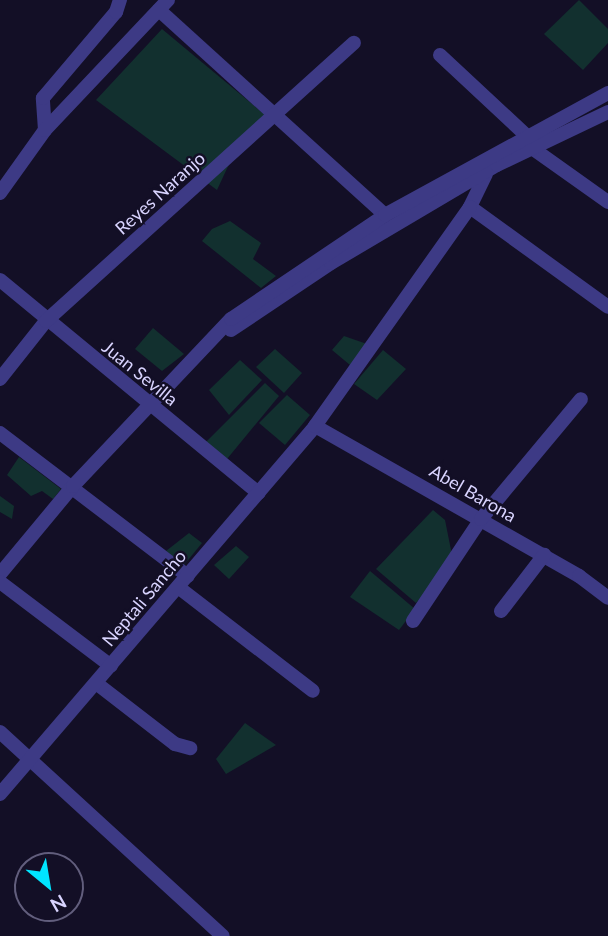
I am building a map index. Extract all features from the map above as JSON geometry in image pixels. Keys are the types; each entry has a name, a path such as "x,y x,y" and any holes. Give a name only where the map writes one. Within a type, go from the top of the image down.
{"street":[{"path":"45,130 43,98 116,12 120,0"},
{"path":"0,193 45,130 164,5 276,116 385,215"},
{"name":"Reyes Naranjo","path":"0,379 46,321 354,43"},
{"path":"440,55 529,142 608,202"},
{"path":"204,347 331,264 486,174 529,142 608,93"},
{"path":"0,574 148,404 232,318 385,215 529,142 608,112"},
{"name":"Neptali Sancho","path":"0,794 315,426 470,207 486,174"},
{"path":"470,207 608,307"},
{"name":"Juan Sevilla","path":"0,280 46,321 258,493"},
{"path":"413,621 481,519 581,398"},
{"name":"Abel Barona","path":"315,426 544,555 608,598"},
{"path":"0,433 74,486 313,691"},
{"path":"501,611 544,555"},
{"path":"0,582 111,666"},
{"path":"96,683 175,744 190,748"},
{"path":"0,732 223,936"}],"green space":[{"path":"579,0 608,29 608,43 583,70 544,34"},
{"path":"162,29 270,119 237,147 217,190 96,100"},
{"path":"230,221 261,243 253,259 276,276 261,288 202,241 212,229"},
{"path":"153,328 184,354 162,371 135,349"},
{"path":"344,336 367,344 350,365 332,350"},
{"path":"275,349 302,373 284,393 256,367"},
{"path":"383,350 406,369 377,400 354,384"},
{"path":"240,360 262,380 229,415 209,390"},
{"path":"265,383 279,396 227,459 206,442"},
{"path":"287,395 310,415 285,445 259,423"},
{"path":"19,457 61,489 53,499 42,491 31,496 7,475"},
{"path":"0,496 14,506 12,519 0,512"},
{"path":"433,510 445,520 453,560 416,603 376,569"},
{"path":"189,533 202,543 184,565 166,551"},
{"path":"236,546 249,557 229,579 214,565"},
{"path":"370,571 415,609 399,630 350,597"},
{"path":"245,723 276,745 226,774 216,759"}]}
